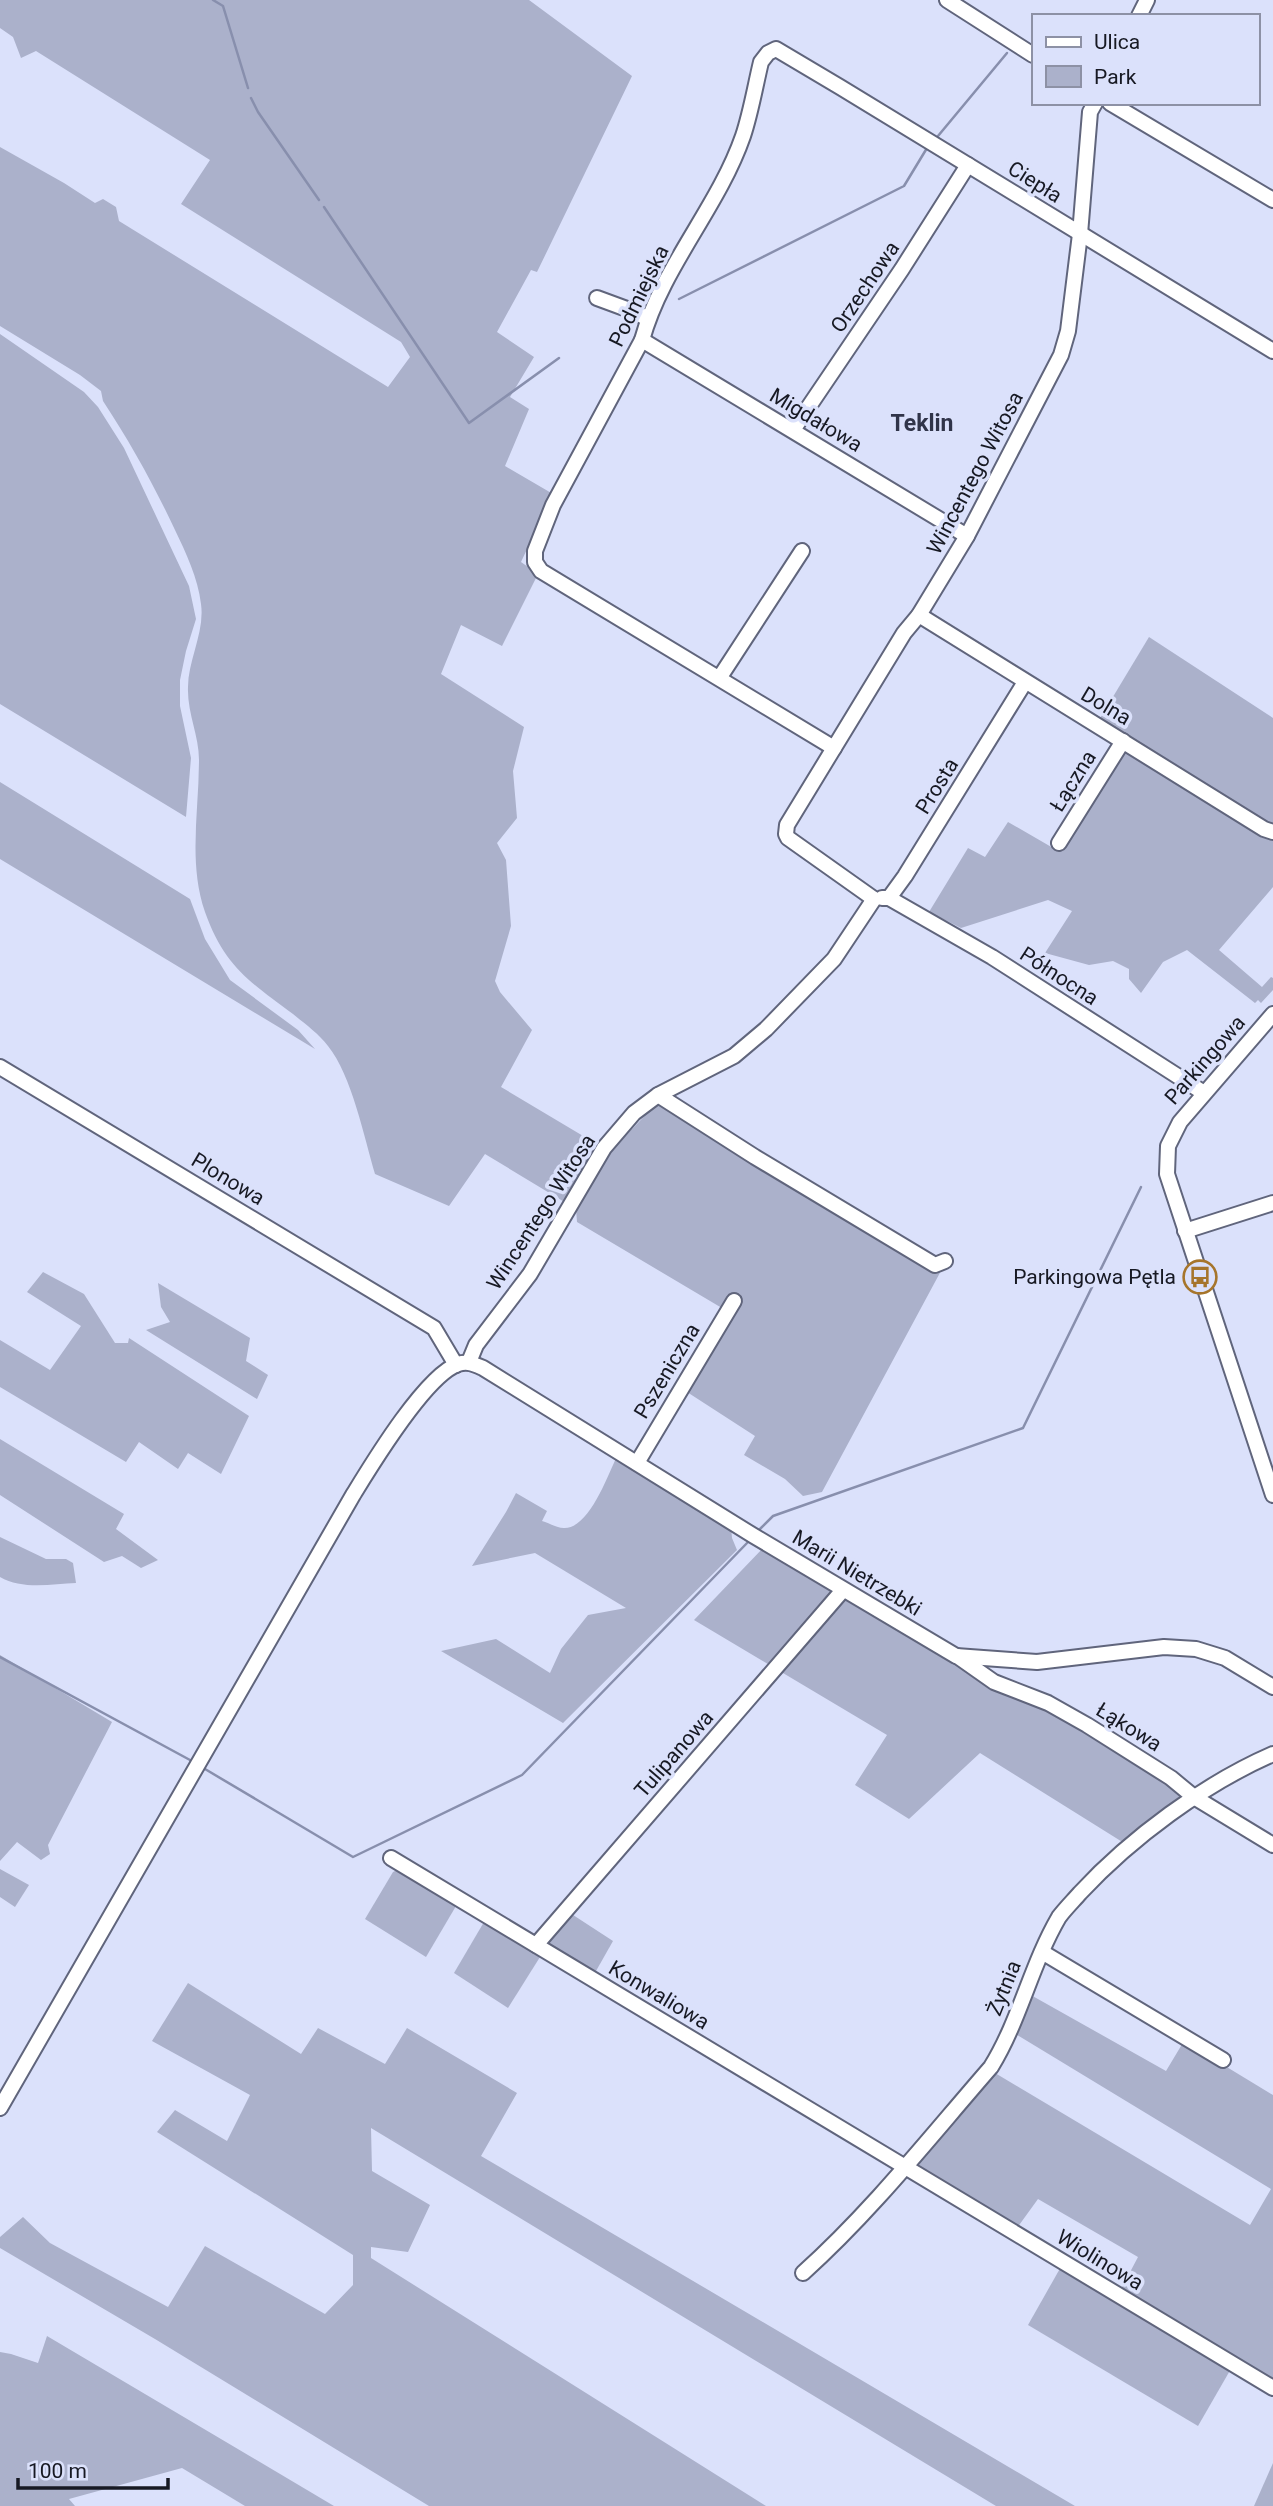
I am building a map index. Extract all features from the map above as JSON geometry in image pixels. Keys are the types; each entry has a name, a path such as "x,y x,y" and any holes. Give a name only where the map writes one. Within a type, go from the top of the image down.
{"street":[{"path":"947,0 1032,54"},
{"name":"Ciepła","path":"776,49 1273,351"},
{"name":"Podmiejska","path":"720,677 541,571 535,562 535,551 553,505 642,340 648,319 729,167 743,137 761,62 768,53 776,49"},
{"name":"Wincentego Witosa","path":"462,1363 530,1274 604,1148 634,1114 658,1095 734,1056 766,1029 834,959 874,899 806,852 786,829 904,632 919,615 967,536 1060,355 1068,331 1080,234 1090,112 1094,105"},
{"path":"1113,105 1273,200"},
{"name":"Orzechowa","path":"793,430 902,269 968,165"},
{"path":"597,298 648,319"},
{"name":"Migdałowa","path":"642,340 967,536"},
{"path":"802,551 720,677 834,748"},
{"name":"Dolna","path":"919,615 1264,829 1273,832"},
{"name":"Prosta","path":"890,898 1026,682"},
{"name":"Łączna","path":"1059,843 1123,741"},
{"path":"874,899 890,898"},
{"name":"Północna","path":"890,898 992,957 1204,1093"},
{"name":"Parkingowa","path":"1271,1486 1167,1174 1168,1146 1180,1122 1273,1014"},
{"name":"Plonowa","path":"0,1067 434,1328 462,1363"},
{"path":"658,1095 755,1157 935,1265 945,1262"},
{"path":"1185,1231 1273,1203"},
{"name":"Pszeniczna","path":"637,1463 734,1301"},
{"path":"0,2108 353,1495 386,1442 423,1393 462,1363"},
{"name":"Marii Nietrzebki","path":"462,1363 484,1368 843,1590 956,1656 1037,1662 1164,1647 1196,1649 1225,1658 1273,1687"},
{"name":"Tulipanowa","path":"536,1945 843,1590"},
{"name":"Łąkowa","path":"956,1656 994,1682 1048,1703 1087,1725 1171,1778 1194,1797 1273,1845"},
{"name":"Żytnia","path":"803,2273 906,2167 991,2067 1002,2048 1060,1915 1092,1880 1194,1797 1273,1754"},
{"name":"Konwaliowa","path":"391,1858 906,2167"},
{"path":"1042,1952 1223,2060"},
{"name":"Wiolinowa","path":"906,2167 1273,2388"}],"green space":[{"path":"0,0 529,0 632,76 537,272 531,270 497,332 534,357 510,397 529,409 505,466 553,494 521,562 538,574 502,646 461,625 441,674 524,727 513,771 517,818 497,843 506,860 511,926 495,981 500,992 532,1030 501,1087 610,1152 659,1101 942,1269 822,1492 803,1496 785,1479 744,1455 755,1436 687,1392 732,1314 577,1222 576,1209 485,1154 449,1206 375,1174 351,1090 328,1046 311,1029 251,982 230,960 212,931 197,875 199,760 188,687 202,614 197,585 167,513 103,401 101,391 0,326 0,147 95,203 103,199 116,207 119,221 388,387 410,357 401,342 181,204 210,160 36,51 21,58 13,37 0,28"},
{"path":"0,334 84,392 98,407 124,448 189,586 196,619 180,680 180,706 191,758 186,817 0,704"},
{"path":"1149,637 1273,718 1273,828 1099,720"},
{"path":"1130,751 1273,840 1273,887 1219,950 1262,987 1273,978 1273,990 1261,1003 1258,1000 1255,1003 1187,950 1163,962 1141,993 1129,979 1129,969 1113,961 1089,965 1045,953 1072,911 1048,900 961,928 929,912 968,848 985,857 1008,822 1060,852 1119,755"},
{"path":"0,782 190,899 205,939 230,980 298,1030 315,1049 0,859"},
{"path":"43,1272 84,1294 115,1343 128,1343 129,1338 249,1416 221,1474 188,1453 178,1469 139,1442 126,1462 0,1387 0,1340 50,1370 81,1326 27,1292"},
{"path":"158,1283 250,1338 246,1361 268,1375 257,1399 146,1330 170,1322 161,1307"},
{"path":"0,1439 124,1514 116,1529 158,1560 141,1568 122,1556 104,1562 0,1495"},
{"path":"617,1456 731,1527 737,1550 563,1723 441,1651 496,1639 550,1673 561,1649 588,1615 626,1608 535,1553 472,1566 516,1493 547,1511 542,1521 561,1528 573,1526 589,1511"},
{"path":"0,1537 46,1559 66,1559 73,1563 76,1583 27,1585 0,1577"},
{"path":"764,1547 1048,1707 1175,1786 1180,1795 1175,1803 1124,1843 980,1753 909,1819 855,1785 887,1735 694,1620"},
{"path":"0,1655 112,1722 48,1845 50,1854 41,1860 17,1842 0,1861"},
{"path":"0,1869 29,1885 15,1907 0,1897"},
{"path":"397,1870 456,1906 426,1957 365,1919 393,1872"},
{"path":"570,1913 613,1941 596,1971 592,1973 550,1948 547,1942"},
{"path":"484,1922 540,1957 508,2008 454,1973"},
{"path":"188,1983 301,2054 318,2028 385,2064 407,2028 517,2093 481,2156 1075,2506 996,2506 371,2128 372,2171 430,2205 408,2252 371,2247 371,2258 766,2506 429,2506 0,2248 0,2237 23,2217 50,2243 168,2307 205,2246 325,2314 353,2285 353,2255 157,2132 175,2110 227,2141 250,2095 152,2041"},
{"path":"1029,1994 1166,2071 1184,2041 1273,2095 1273,2384 1119,2293 1138,2257 1038,2199 1017,2228 925,2172 917,2164 995,2073 1250,2225 1271,2189 1014,2033"},
{"path":"1062,2265 1232,2367 1198,2426 1028,2325"},
{"path":"47,2336 334,2506 245,2506 182,2468 69,2499 75,2506 0,2506 0,2352 38,2363"},
{"path":"1273,2463 1273,2506 1254,2506"}],"waterway":[{"path":"213,0 223,6 248,88"},
{"path":"938,136 1007,53"},
{"path":"251,98 319,200"},
{"path":"679,299 904,186 927,148"},
{"path":"324,207 469,423 559,358"},
{"path":"758,1531 773,1516 1023,1428 1141,1187"},
{"path":"205,1769 353,1857 522,1775 749,1541"},
{"path":"0,1657 190,1760"}],"place":[{"name":"Parkingowa Pętla","path":"1200,1277"}],"district":[{"name":"Teklin","path":"922,423"}]}
